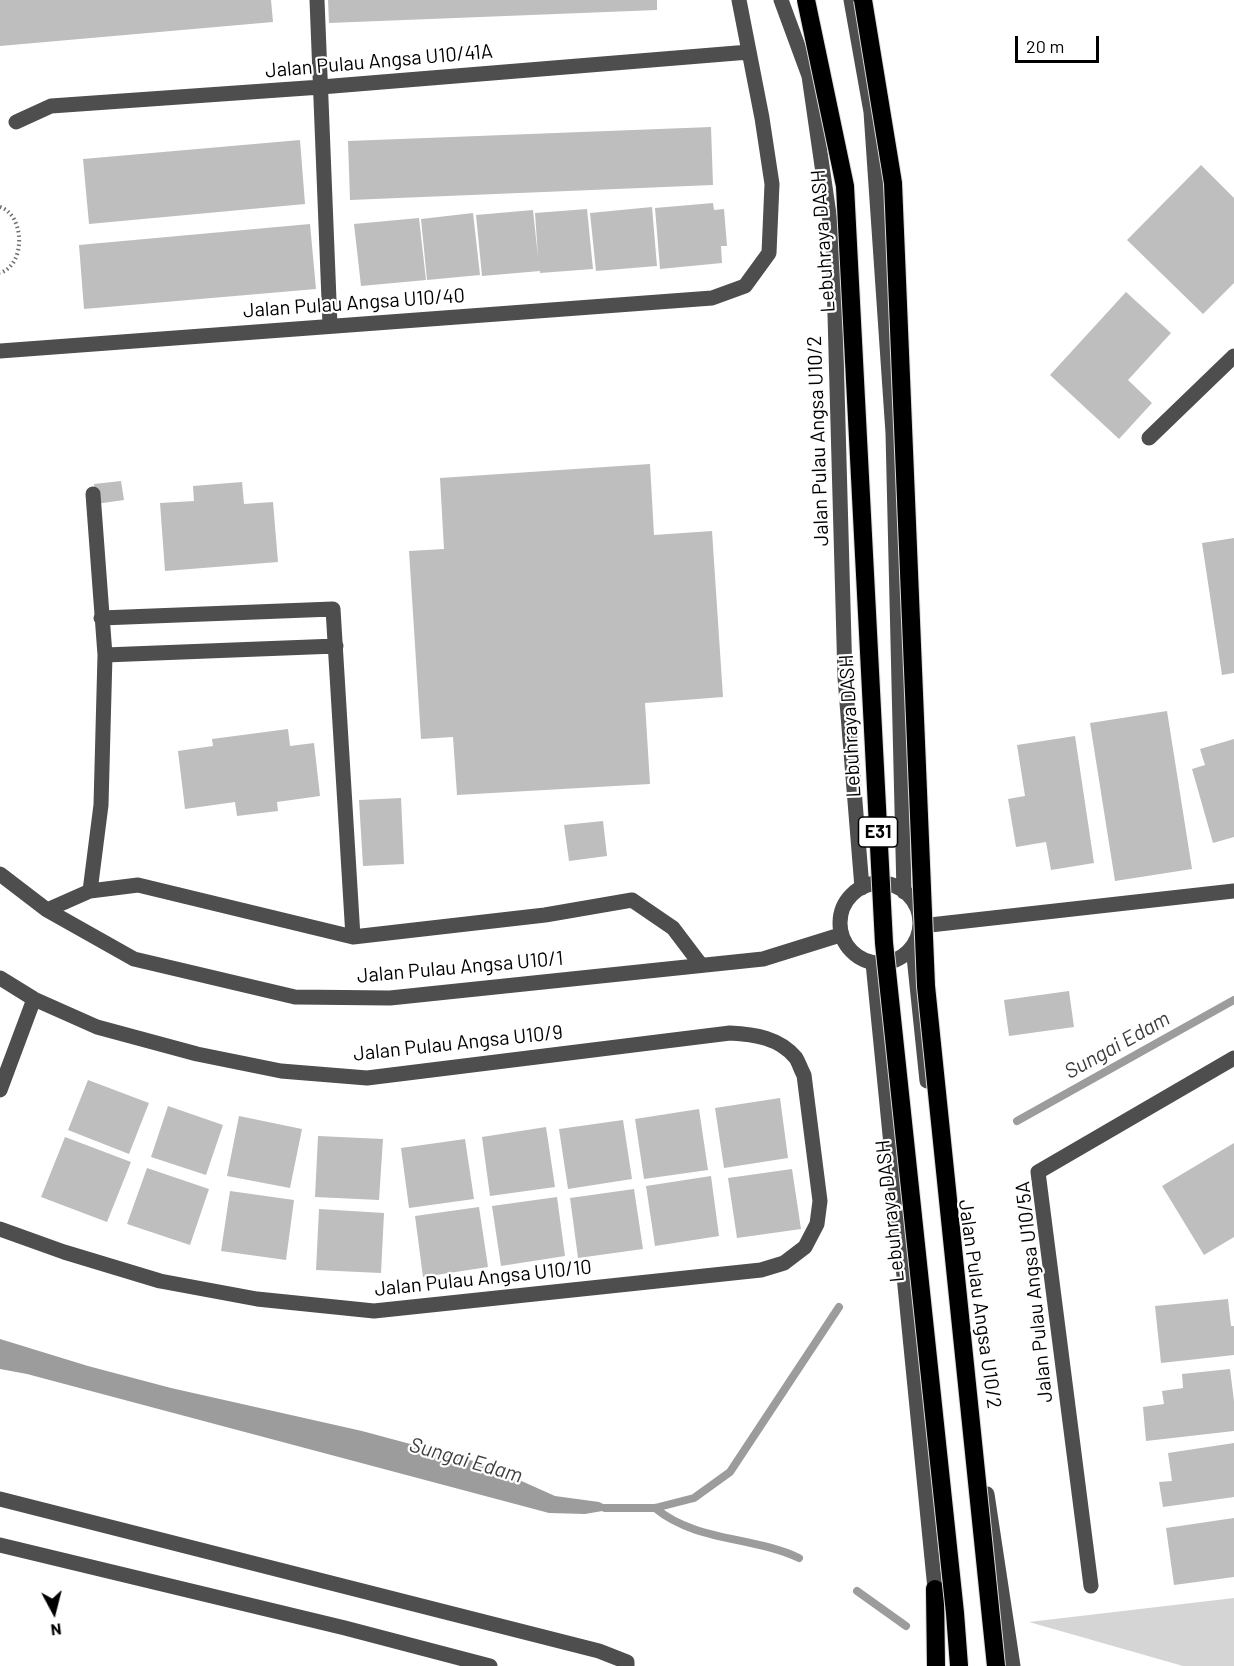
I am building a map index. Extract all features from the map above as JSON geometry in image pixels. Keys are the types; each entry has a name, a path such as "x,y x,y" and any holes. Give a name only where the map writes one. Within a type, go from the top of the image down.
{"highway":[{"name":"Lebuhraya DASH","path":"806,0 845,186 884,943 954,1602 958,1666"},
{"name":"E31","path":"863,0 893,183 926,986 996,1666"},
{"path":"935,1589 936,1666"}],"street":[{"path":"318,0 330,325"},
{"name":"Jalan Pulau Angsa U10/40","path":"0,351 712,298 745,286 769,253 772,184 738,0"},
{"name":"Jalan Pulau Angsa U10/2","path":"781,0 809,76 833,242 845,678 862,888"},
{"path":"850,0 871,112 893,433 904,892"},
{"name":"Jalan Pulau Angsa U10/41A","path":"16,122 51,106 321,87 749,52"},
{"path":"1149,438 1234,356"},
{"path":"90,891 101,805 105,655 93,494"},
{"path":"101,618 333,609 353,937"},
{"path":"105,655 336,646"},
{"name":"Jalan Pulau Angsa U10/1","path":"0,874 47,910 134,959 295,997 390,998 763,959 840,935"},
{"path":"874,882 898,886 915,903 921,926 913,947 895,961 873,963 852,953 840,935 840,912 853,892 862,888 874,882"},
{"path":"47,910 90,891 138,885 353,937 545,915 632,900 673,928 701,965"},
{"path":"921,926 1234,891"},
{"name":"Jalan Pulau Angsa U10/2","path":"913,947 928,1092 1013,1666"},
{"path":"873,963 935,1589"},
{"name":"Jalan Pulau Angsa U10/9","path":"0,978 34,999 97,1027 197,1054 281,1071 367,1078 730,1033 755,1034 779,1044 796,1058 804,1075 814,1153"},
{"path":"0,1090 34,999"},
{"name":"Jalan Pulau Angsa U10/5A","path":"1091,1586 1038,1172 1232,1064"},
{"name":"Jalan Pulau Angsa U10/10","path":"0,1229 64,1252 160,1281 257,1299 374,1311 761,1270 784,1263 806,1247 817,1224 820,1201 814,1153"},
{"path":"0,1499 599,1651 627,1662 627,1666"},
{"path":"0,1545 345,1628 490,1666"}],"path":[{"path":"0,207 5,209 19,228 20,252 6,272 0,273"}],"shaded area":[{"path":"1234,1598 1234,1666 1183,1666 1029,1622"}],"water":[{"path":"0,1339 171,1388 362,1431 481,1463 555,1496 599,1502 614,1509 585,1514 549,1513 27,1374 0,1369"}],"building":[{"path":"0,0 271,0 273,22 0,46"},
{"path":"328,0 657,0 657,10 329,23"},
{"path":"711,127 713,185 350,200 348,141"},
{"path":"300,140 305,204 89,224 83,159"},
{"path":"1201,165 1234,198 1234,283 1203,314 1127,240"},
{"path":"713,203 714,210 724,209 727,246 721,246 722,263 660,269 655,208"},
{"path":"652,207 657,266 596,271 590,213"},
{"path":"587,209 593,269 482,276 476,215 533,210 538,257 535,213"},
{"path":"473,213 480,275 427,280 421,219"},
{"path":"419,218 426,280 361,286 354,224"},
{"path":"310,224 316,289 84,309 79,245"},
{"path":"1126,292 1171,333 1128,380 1152,403 1119,439 1050,375"},
{"path":"650,464 654,535 712,531 723,697 645,703 650,784 457,795 453,737 421,739 409,551 444,549 440,478"},
{"path":"121,481 124,500 96,504 94,484"},
{"path":"242,482 244,504 273,502 278,562 165,571 160,503 194,501 193,486"},
{"path":"1234,538 1234,673 1222,675 1202,543"},
{"path":"1167,711 1192,869 1115,881 1090,723"},
{"path":"288,729 290,746 314,743 320,796 277,802 278,811 237,816 235,802 185,809 178,751 213,746 212,739"},
{"path":"1075,736 1094,863 1051,870 1046,842 1016,847 1008,799 1025,796 1017,745"},
{"path":"1234,739 1234,837 1213,843 1192,769 1205,765 1200,749"},
{"path":"401,798 404,864 363,866 359,800"},
{"path":"603,821 607,856 569,861 564,825"},
{"path":"1069,991 1074,1027 1009,1036 1004,1000"},
{"path":"88,1080 149,1103 129,1154 68,1130"},
{"path":"780,1098 788,1158 724,1168 715,1108"},
{"path":"168,1106 223,1125 206,1175 151,1157"},
{"path":"699,1109 708,1170 644,1179 635,1119"},
{"path":"239,1116 302,1129 290,1188 227,1176"},
{"path":"623,1120 632,1179 568,1189 559,1129"},
{"path":"546,1127 555,1187 490,1196 482,1137"},
{"path":"318,1136 383,1139 379,1200 315,1197"},
{"path":"65,1137 131,1162 107,1222 41,1197"},
{"path":"465,1139 474,1199 409,1208 401,1148"},
{"path":"1234,1143 1234,1237 1204,1255 1162,1186"},
{"path":"147,1168 209,1189 190,1245 127,1224"},
{"path":"792,1169 801,1229 737,1238 728,1178"},
{"path":"711,1176 719,1236 655,1246 646,1186"},
{"path":"634,1189 643,1249 578,1258 570,1198"},
{"path":"230,1191 294,1200 286,1260 221,1251"},
{"path":"557,1197 565,1256 501,1266 492,1206"},
{"path":"479,1207 488,1267 423,1277 415,1216"},
{"path":"319,1209 384,1213 381,1273 316,1270"},
{"path":"1228,1299 1231,1326 1234,1326 1234,1355 1161,1363 1155,1306"},
{"path":"1230,1369 1234,1401 1234,1431 1146,1441 1143,1407 1164,1404 1162,1391 1183,1388 1182,1374"},
{"path":"1234,1443 1234,1497 1163,1507 1159,1482 1172,1481 1168,1453"},
{"path":"1234,1518 1234,1577 1174,1585 1166,1528"}],"waterway":[{"name":"Sungai Edam","path":"1017,1121 1234,1000"},
{"name":"Sungai Edam","path":"605,1508 655,1508 694,1498 730,1472 839,1307"},
{"path":"655,1508 688,1527 781,1551 799,1558"},
{"path":"857,1591 906,1626"}]}
